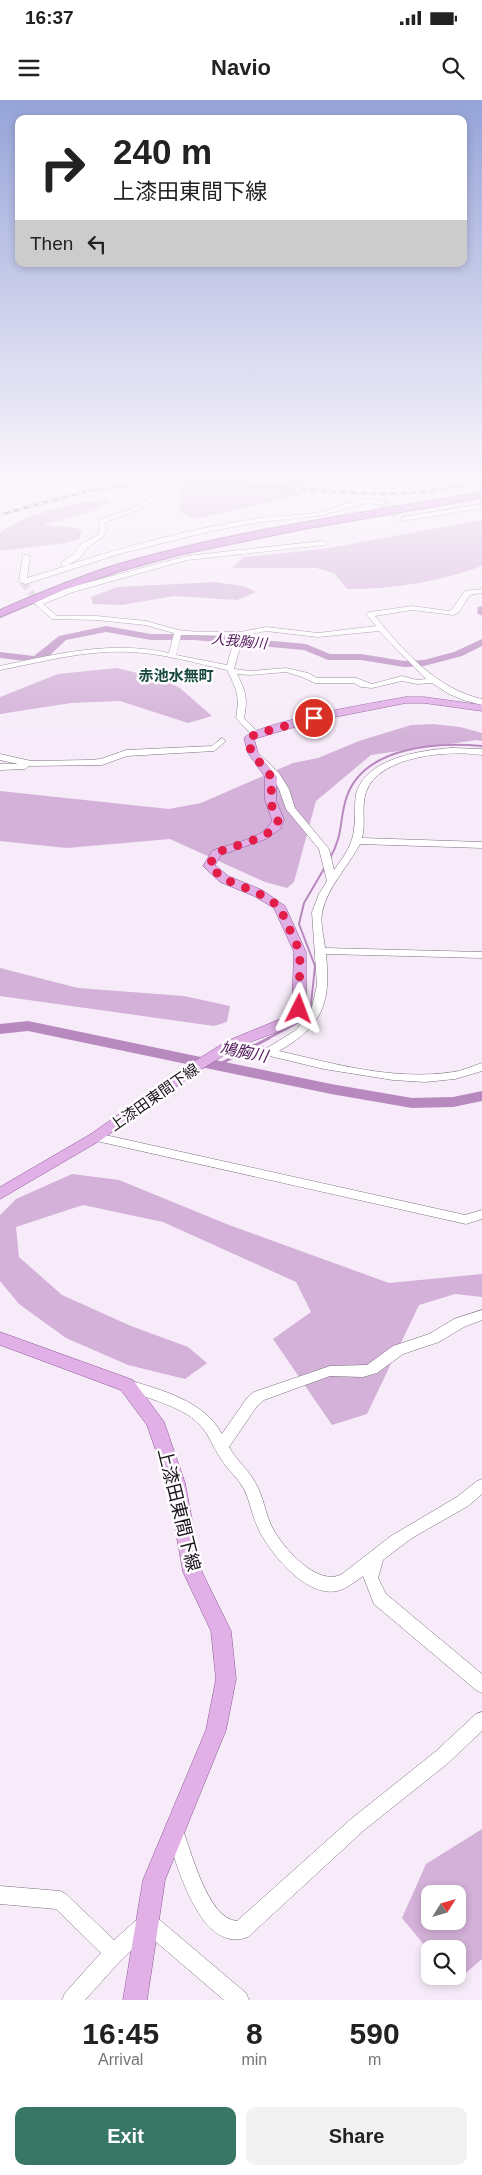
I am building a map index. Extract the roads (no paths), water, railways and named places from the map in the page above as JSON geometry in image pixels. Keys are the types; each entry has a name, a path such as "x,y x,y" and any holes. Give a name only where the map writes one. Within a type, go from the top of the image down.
{"highway":[{"path":"0,608 82,575 119,565"},
{"path":"0,614 86,579 137,565"}],"main road":[{"path":"254,754 248,742 249,738 256,734 314,718 406,700 424,700 482,708"},
{"name":"上漆田東間下線","path":"0,1194 96,1137 189,1071 232,1044 280,1026 293,1018 299,1009 300,952 279,906 258,893 224,879 209,866 216,853 259,838 270,833 277,826 278,818 271,804 272,779 254,754"},
{"path":"0,1338 127,1385"},
{"name":"上漆田東間下線","path":"127,1385 155,1422 176,1483 193,1572 221,1631 226,1680 216,1730 154,1880 135,2000"}],"street":[{"path":"25,565 23,582 78,565"},
{"path":"64,565 64,569"},
{"path":"159,565 70,590 38,603 52,617 98,618 146,623 178,632 240,634 266,629 318,635 381,628"},
{"path":"482,591 468,593 456,611 450,613 412,608 370,614 431,681 461,698 482,702"},
{"path":"172,656 178,632"},
{"path":"240,634 232,670 241,690 240,718 256,734"},
{"path":"0,668 96,649 157,652 250,673 286,670 305,675 315,681 356,680 364,685 372,686 402,678 417,682 431,681"},
{"path":"0,757 31,764 102,762 126,752 214,748 222,740"},
{"path":"270,1051 287,1042 308,1024 318,1012 323,987 316,922 318,911 332,881 356,842 360,825 362,791 366,781 373,774 392,764 417,755 452,749 482,752"},
{"path":"254,754 275,772 284,789 291,809 324,849 332,881"},
{"path":"0,767 19,768 31,764"},
{"path":"356,842 482,845"},
{"path":"320,951 482,955"},
{"path":"232,1044 359,1071 408,1078 454,1077 468,1074 482,1067"},
{"path":"96,1137 466,1220 482,1214"},
{"path":"222,1446 252,1402 259,1396 330,1371 363,1372 372,1369 398,1350 434,1338 459,1323 482,1315"},
{"path":"127,1385 201,1416 250,1486 265,1528 273,1541 301,1571 319,1583 338,1585 358,1571 378,1553 413,1529 442,1515 482,1485"},
{"path":"378,1553 370,1578 374,1590 380,1599 482,1685"},
{"path":"175,1831 193,1884 212,1917 224,1928 240,1930 357,1825 442,1758 482,1720"},
{"path":"0,1895 60,1900 114,1953"},
{"path":"72,2000 114,1953 148,1923 239,2000"}],"waterway":[{"name":"人我胸川","path":"0,655 35,659 43,656 63,638 106,629 151,637 194,637 306,647 328,657 361,657 404,664 424,663 458,654 482,642"},
{"path":"330,858 339,834 347,796 356,779 369,767 386,757 425,747 445,745 482,746"},
{"path":"310,1014 315,966 299,924 304,903 325,867"},
{"path":"267,1039 306,1018"},
{"name":"鳩胸川","path":"0,1029 28,1026 331,1089 412,1103 453,1102 482,1096"},
{"path":"252,1047 269,1038"},
{"path":"220,1064 247,1050"}],"tunnel":[{"path":"23,582 38,603"}],"district":[{"name":"赤池水無町","path":"176,675"}]}
